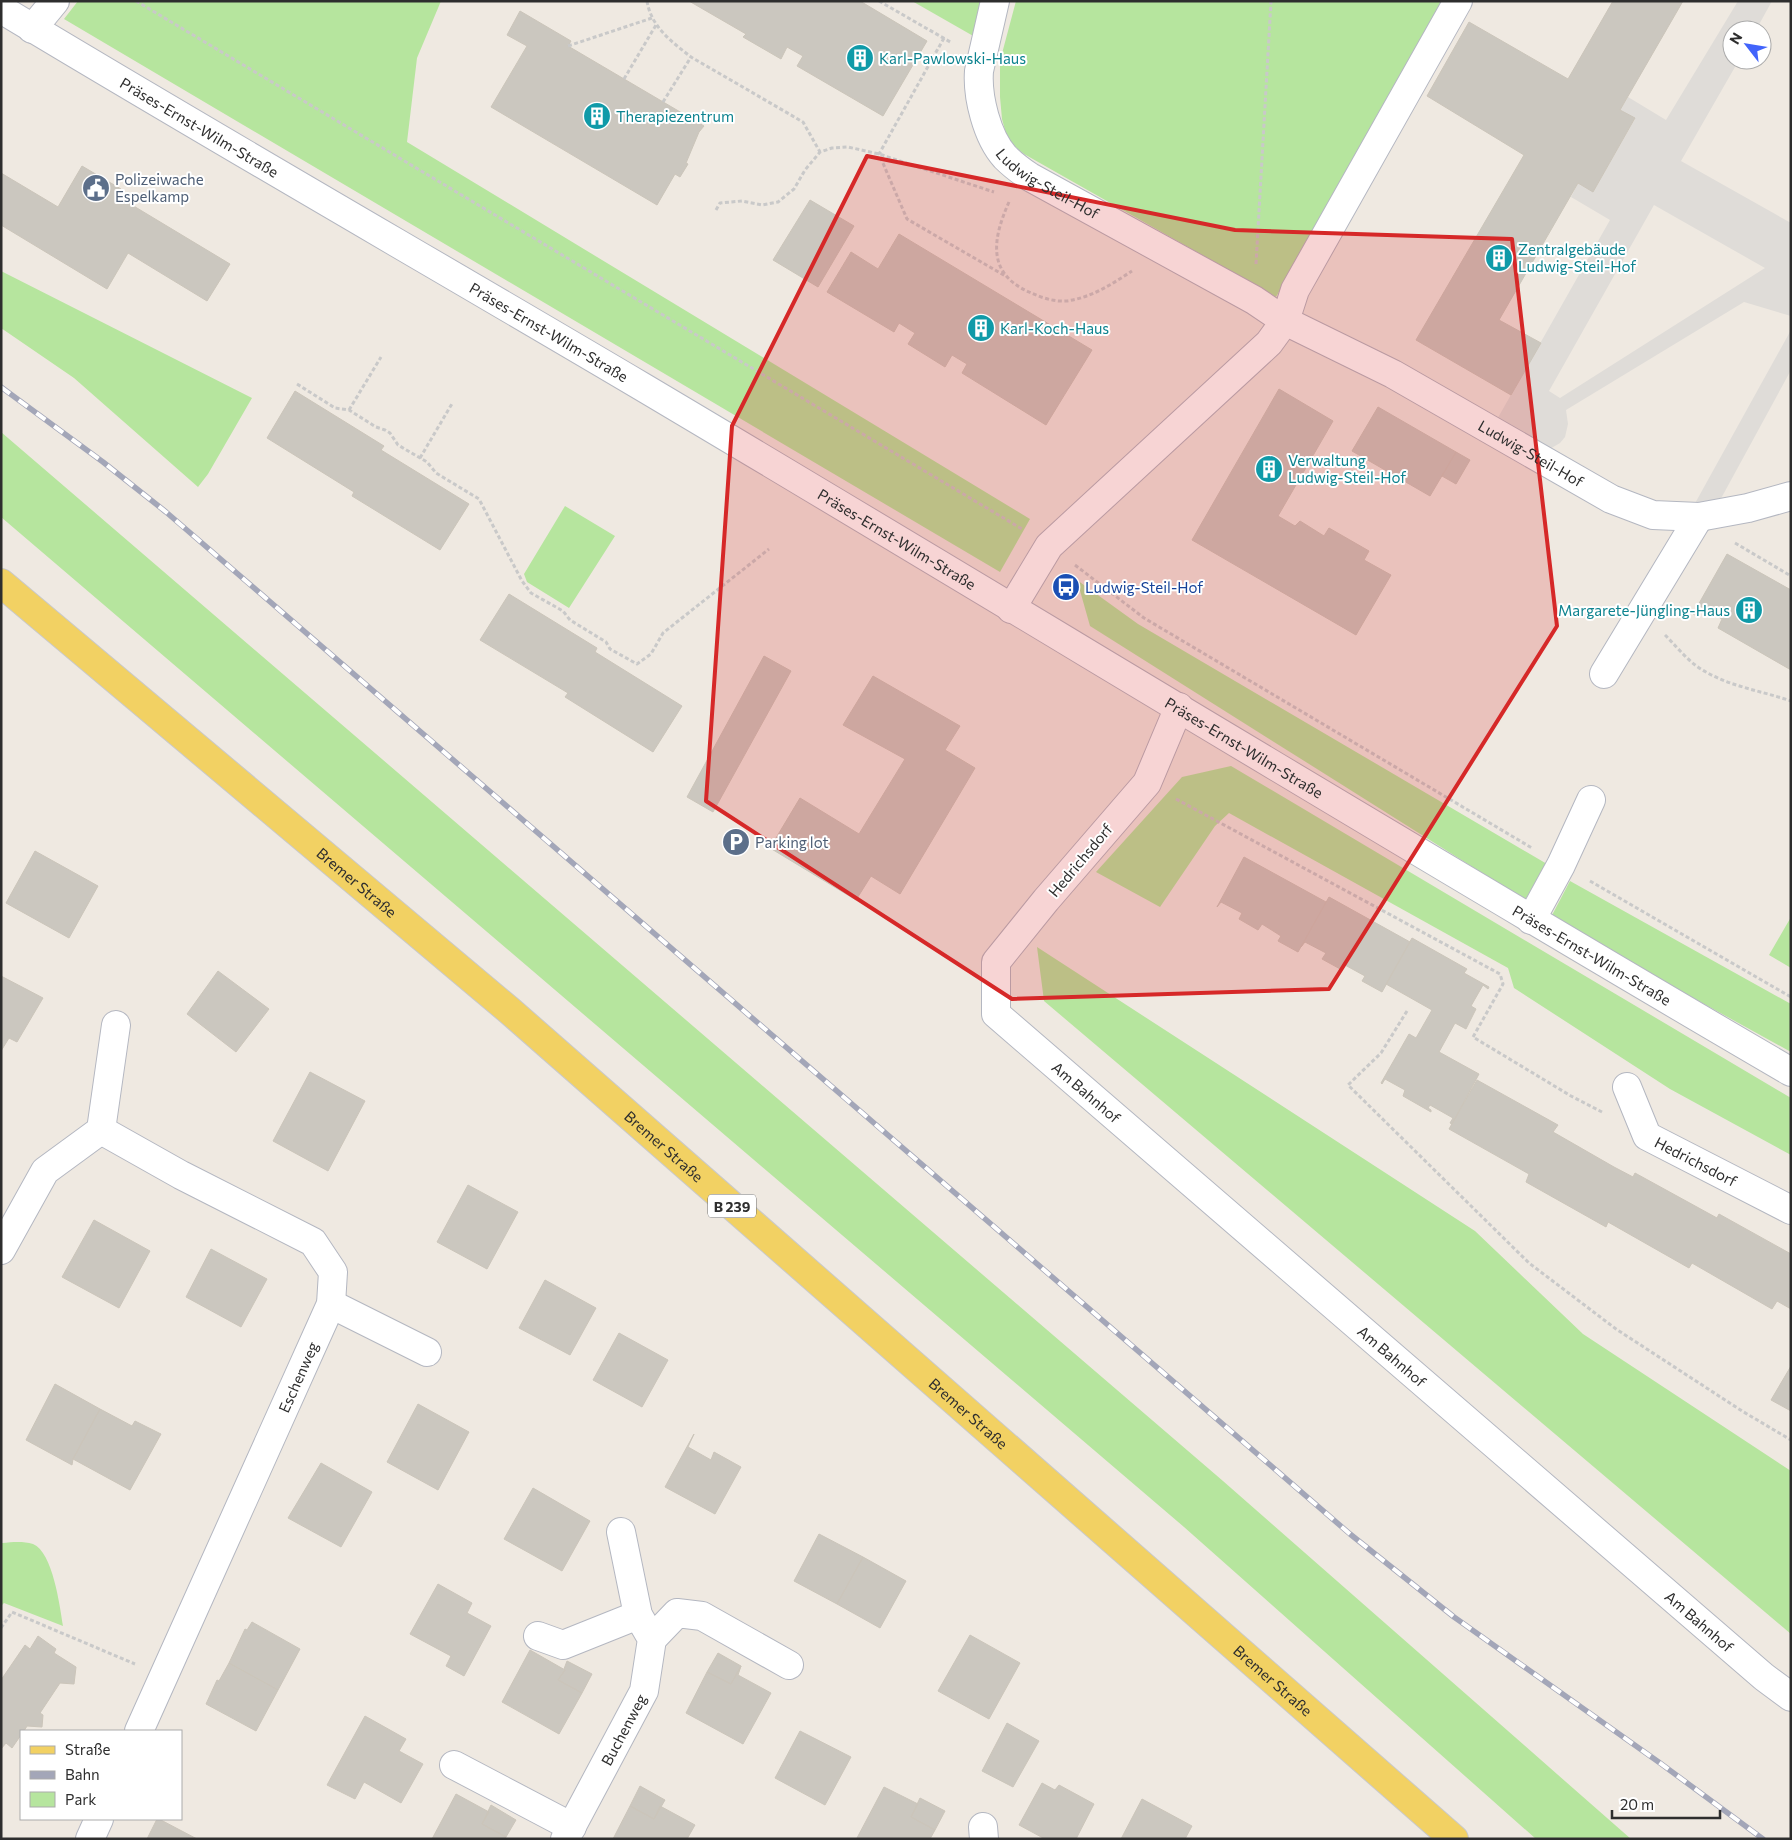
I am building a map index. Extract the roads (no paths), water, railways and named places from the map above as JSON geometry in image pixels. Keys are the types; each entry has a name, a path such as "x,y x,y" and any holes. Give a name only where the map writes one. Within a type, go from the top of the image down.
{"main road":[{"name":"Bremer Straße","path":"1,583 510,1012 1454,1839"}],"street":[{"path":"32,29 55,1"},
{"name":"Ludwig-Steil-Hof","path":"995,1 978,71 980,101 994,140 1004,155 1026,174 1254,300 1285,321 1393,374 1611,499 1653,515 1699,517 1748,508 1791,496"},
{"path":"1011,609 1050,546 1269,343 1285,321 1295,290 1458,1"},
{"name":"Präses-Ernst-Wilm-Straße","path":"1,9 643,388 1531,920 1791,1072"},
{"path":"1604,674 1699,517"},
{"name":"Hedrichsdorf","path":"996,1014 996,962 1046,900 1147,783 1179,708"},
{"path":"1531,920 1561,865 1591,800"},
{"name":"Am Bahnhof","path":"996,1014 1749,1664 1791,1697"},
{"path":"1,1250 45,1171 101,1130 116,1025"},
{"name":"Hedrichsdorf","path":"1627,1087 1647,1136 1791,1210"},
{"name":"Eschenweg","path":"101,1130 181,1175 313,1242 333,1272 331,1304 139,1730"},
{"path":"331,1304 427,1352"},
{"path":"621,1532 638,1615 652,1639 677,1613 702,1616 789,1665"},
{"path":"538,1636 563,1645 638,1615"},
{"name":"Buchenweg","path":"569,1833 644,1691 652,1639"},
{"path":"454,1765 569,1833"},
{"path":"90,1839 99,1820"}],"railway":[{"path":"1,387 103,462 166,512 1350,1534 1454,1617 1660,1763 1763,1839"}],"place":[{"name":"Karl-Pawlowski-Haus","path":"860,58"},
{"name":"Therapiezentrum","path":"597,116"},
{"name":"Polizeiwache Espelkamp","path":"96,188"},
{"name":"Zentralgebäude Ludwig-Steil-Hof","path":"1499,258"},
{"name":"Karl-Koch-Haus","path":"981,328"},
{"name":"Verwaltung Ludwig-Steil-Hof","path":"1269,469"},
{"name":"Ludwig-Steil-Hof","path":"1066,587"},
{"name":"Margarete-Jüngling-Haus","path":"1749,610"},
{"name":"Parking lot","path":"736,842"}]}
